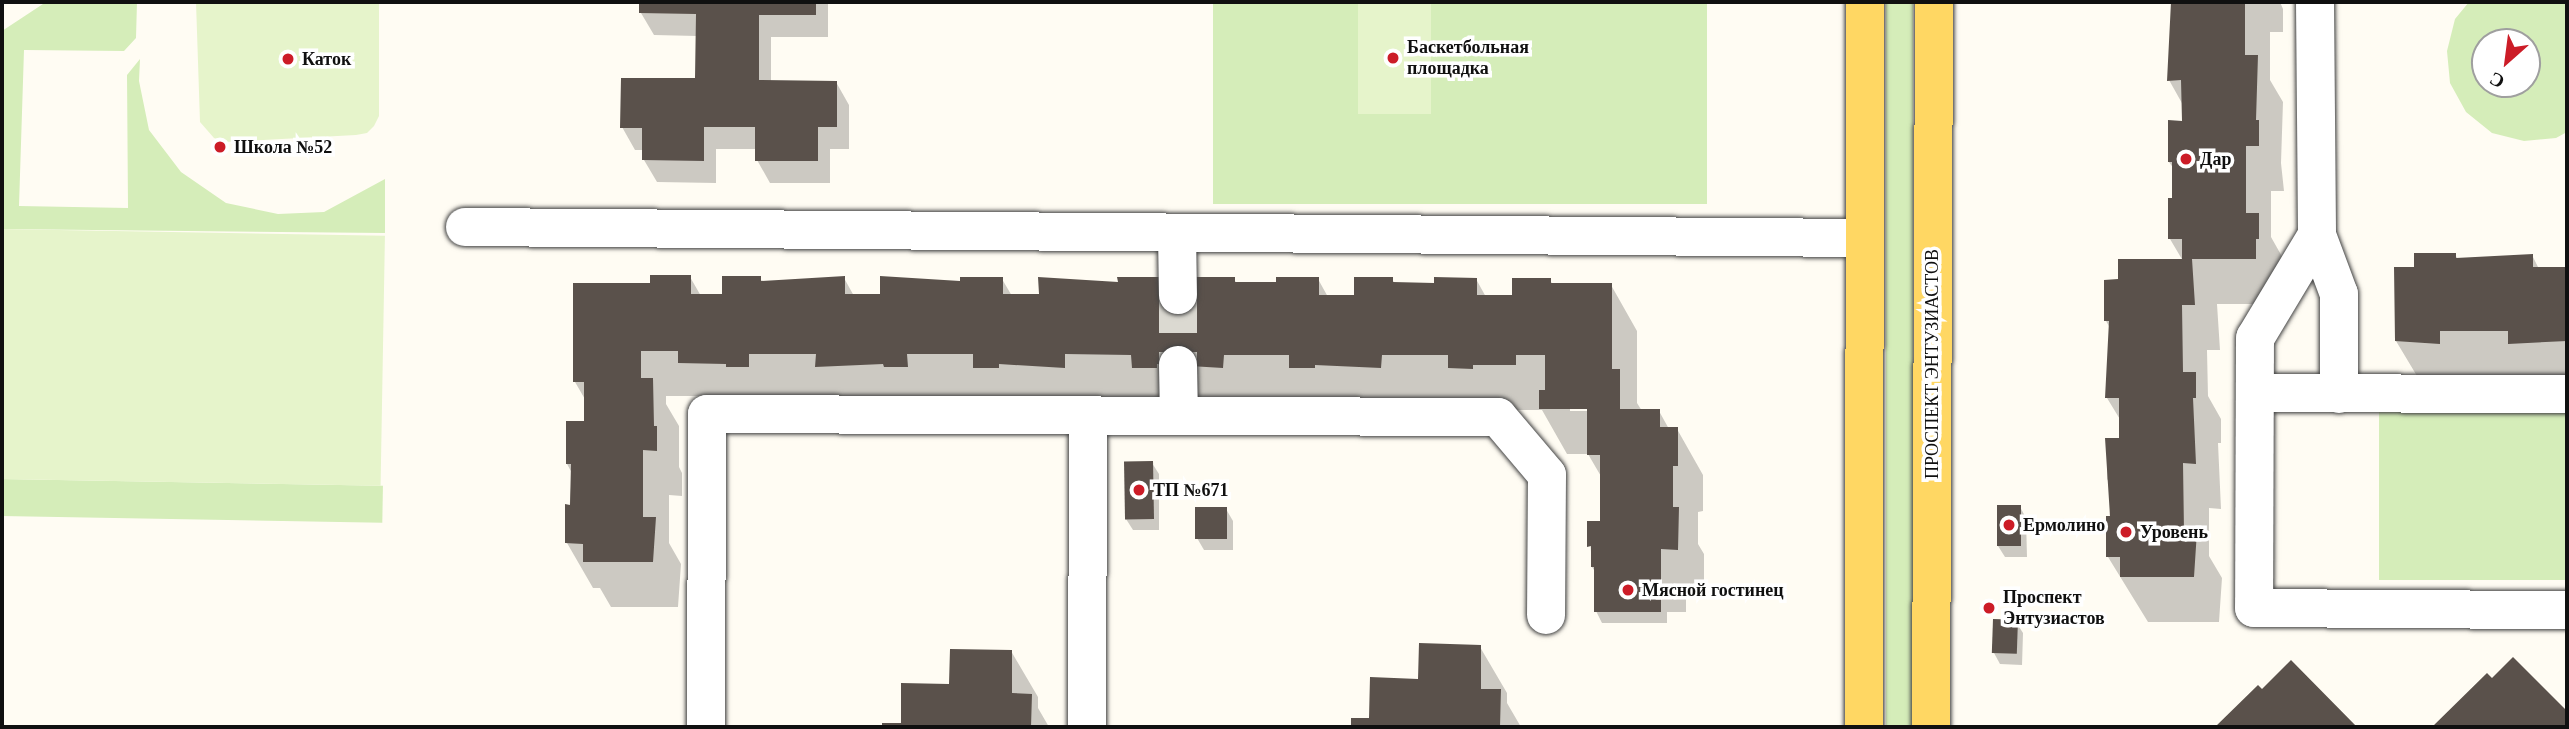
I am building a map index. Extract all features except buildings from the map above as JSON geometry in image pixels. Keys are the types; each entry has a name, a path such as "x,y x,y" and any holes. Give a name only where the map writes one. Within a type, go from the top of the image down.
{"main road":[{"path":"1864,727 1865,2"},
{"name":"ПРОСПЕКТ ЭНТУЗИАСТОВ","path":"1931,727 1934,2"}],"lane":[{"path":"2315,2 2317,235 2339,294 2339,394"},
{"path":"465,227 1864,238"},
{"path":"1177,233 1178,295"},
{"path":"2317,235 2255,338 2254,608 2567,610"},
{"path":"1178,365 1179,416"},
{"path":"2255,393 2567,394"},
{"path":"706,727 706,414 1499,417 1547,475 1546,615"},
{"path":"1087,727 1088,415"}],"green space":[{"path":"46,2 137,2 136,38 124,51 24,50 19,206 128,208 127,75 140,59 139,81 149,130 181,172 226,203 278,214 324,212 385,179 385,233 2,229 2,31"},
{"name":"Каток","path":"196,2 379,2 379,116 374,126 367,133 356,135 225,142 214,138 200,122"},
{"path":"1213,2 1707,2 1707,204 1213,204"},
{"name":"Баскетбольная площадка","path":"1358,2 1431,2 1431,114 1358,114"},
{"path":"1886,2 1913,2 1913,727 1886,727"},
{"path":"2469,2 2567,2 2567,132 2556,138 2524,141 2492,133 2466,112 2450,83 2447,51 2455,19"},
{"path":"2,229 385,236 381,486 2,479"},
{"path":"2379,407 2567,407 2567,580 2379,580"},
{"path":"2,479 383,486 382,523 2,516"}],"tunnel":[{"path":"1178,295 1178,365"}],"place":[{"name":"Баскетбольная площадка","path":"1393,58"},
{"name":"Каток","path":"288,59"},
{"name":"Школа №52","path":"220,147"},
{"name":"Дар","path":"2186,159"},
{"name":"ТП №671","path":"1139,490"},
{"name":"Ермолино","path":"2009,525"},
{"name":"Уровень","path":"2126,532"},
{"name":"Мясной гостинец","path":"1628,590"},
{"name":"Проспект Энтузиастов","path":"1989,608"}]}
